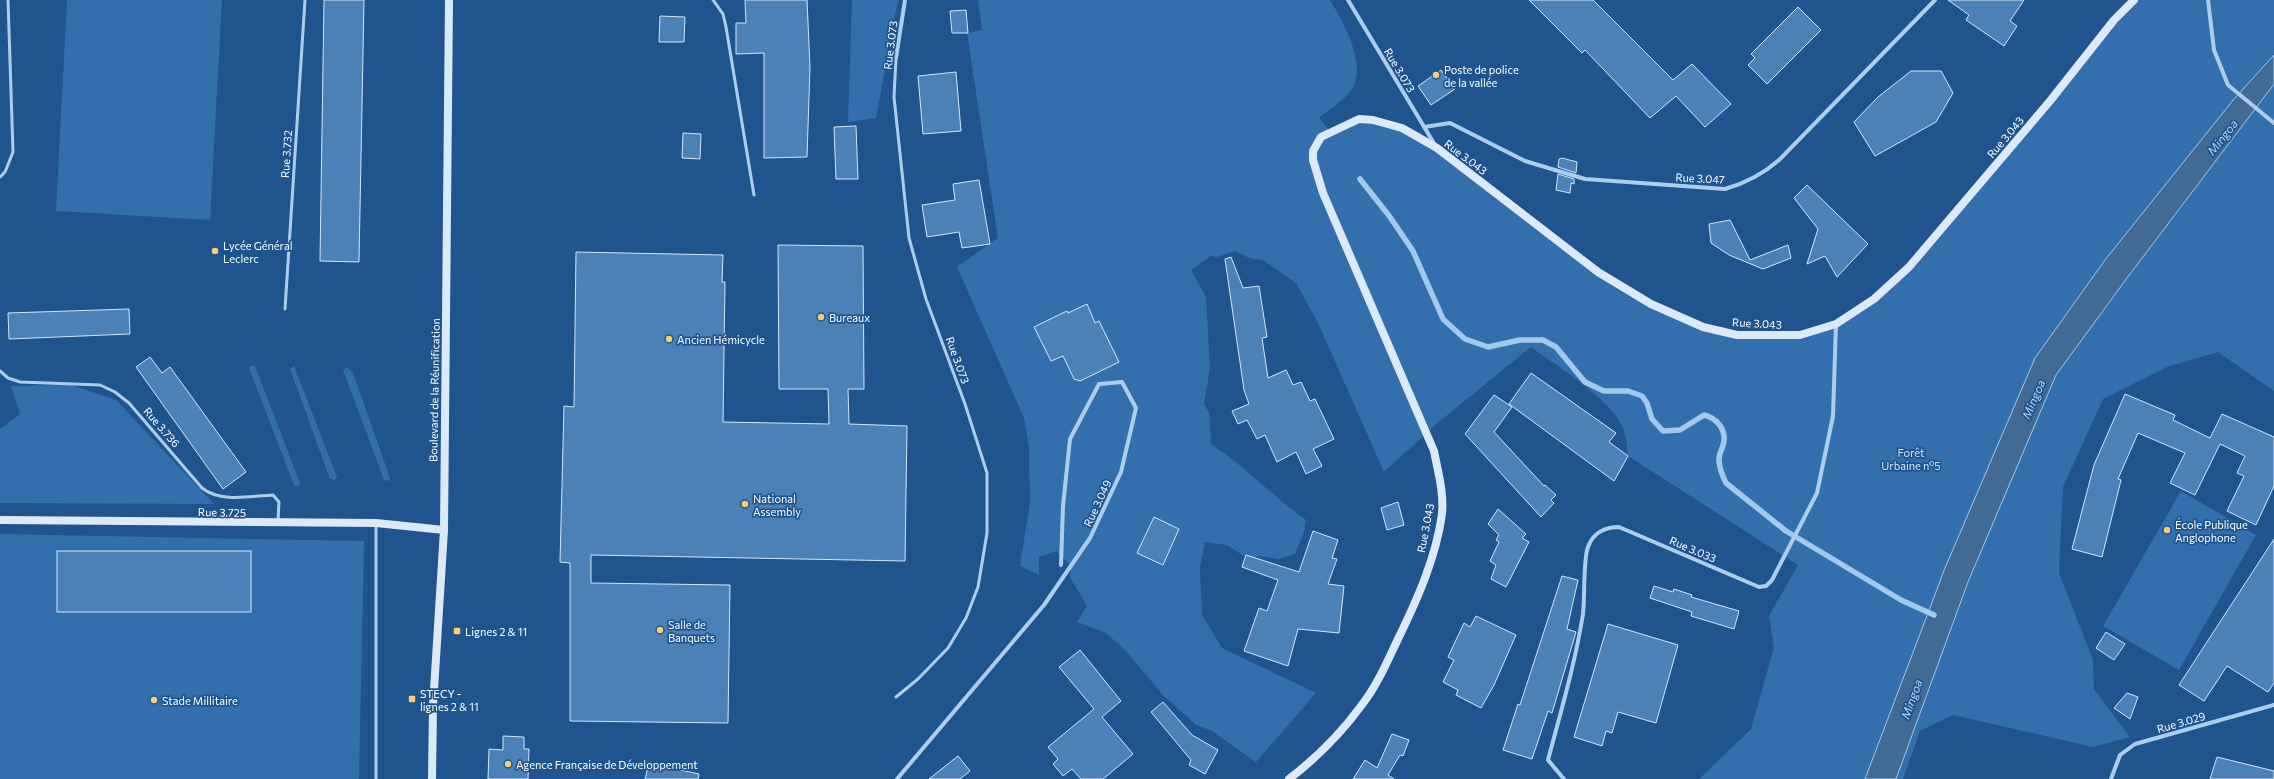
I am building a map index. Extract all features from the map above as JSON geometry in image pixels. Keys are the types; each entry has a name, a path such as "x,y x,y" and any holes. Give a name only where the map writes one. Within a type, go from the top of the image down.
{"street":[{"name":"Boulevard de la Réunification","path":"432,779 433,706 444,530 449,0"},
{"name":"Rue 3.073","path":"896,58 905,0"},
{"name":"Rue 3.073","path":"1348,0 1437,148"},
{"name":"Rue 3.047","path":"1424,127 1450,123 1525,161 1585,179 1725,189 1747,183 1763,174 1779,160 1935,0"},
{"name":"Rue 3.043","path":"1289,779 1337,735 1362,706 1381,675 1418,597 1434,550 1442,513 1442,488 1434,451 1323,193 1313,160 1313,151 1321,137 1359,119 1373,120 1402,128 1437,148 1598,272 1651,304 1703,327 1737,336 1800,335 1836,324 1874,299 1909,267 2050,101 2114,20 2134,0"},
{"path":"2208,0 2214,50 2228,85 2257,107 2274,123"},
{"name":"Rue 3.033","path":"1564,779 1548,760 1576,659 1585,600 1587,548 1601,531 1609,527 1619,527 1758,586 1766,586 1772,580 1817,492 1833,416 1836,324"},
{"name":"Rue 3.049","path":"897,779 1044,605 1090,538 1121,472 1136,408 1122,382 1099,384 1070,439 1063,506 1062,565"},
{"name":"Rue 3.725","path":"0,520 278,524 376,523 444,530"},
{"name":"Rue 3.029","path":"2111,779 2120,755 2135,744 2274,705"}],"lane":[{"path":"0,177 5,172 13,152 8,0"},
{"name":"Rue 3.732","path":"285,309 305,0"},
{"path":"713,0 723,14 726,27 754,195"},
{"name":"Rue 3.073","path":"896,58 894,97 909,238 926,299 965,404 987,473 987,525 978,586 966,618 948,648 918,679 896,697"},
{"name":"Rue 3.736","path":"0,371 8,378 20,382 100,385 115,392 128,403 202,488 211,495 220,497 273,495 279,502 278,524"},
{"path":"376,523 376,779"}],"green space":[{"path":"67,0 222,0 210,220 56,211"},
{"path":"852,0 898,0 876,118 848,122"},
{"name":"Forêt Urbaine n°5","path":"978,0 1330,0 1352,43 1357,68 1356,79 1349,93 1319,118 1331,132 1359,123 1385,125 1437,148 1598,271 1650,303 1702,325 1737,334 1799,334 1835,323 1905,271 2129,0 2274,0 2274,391 2218,352 2167,367 2103,399 2063,487 2059,573 2093,660 2094,689 2130,737 2093,747 1953,715 1920,731 1903,779 1699,779 1751,729 1774,647 1769,616 1798,565 1628,456 1623,429 1615,415 1581,383 1531,347 1440,421 1384,472 1318,323 1296,283 1263,260 1249,258 1235,251 1217,257 1211,256 1191,270 1206,297 1210,368 1204,404 1209,412 1211,444 1236,462 1306,520 1304,532 1295,554 1279,559 1258,556 1250,560 1227,545 1205,542 1200,567 1202,615 1222,648 1316,693 1256,762 1212,731 1196,725 1163,695 1126,651 1106,633 1077,622 1087,606 1070,577 1071,567 1057,551 1039,557 1039,575 1020,566 1030,502 1029,447 1024,418 957,267 998,238 967,33 982,30"},
{"path":"251,365 255,366 300,483 298,486 294,485 249,368"},
{"path":"294,366 337,477 335,480 330,479 290,369"},
{"path":"347,367 353,373 390,478 388,481 384,480 343,370"},
{"path":"71,385 116,400 214,504 0,503 0,429 20,414 11,386"},
{"path":"2181,491 2256,535 2179,670 2103,626"},
{"path":"0,534 364,541 359,779 0,779"}],"water":[{"name":"Mingoa","path":"2274,55 2274,84 2127,278 2056,375 1968,582 1896,779 1865,779 1945,568 2035,358 2105,260 2234,99"}],"building":[{"path":"324,0 364,0 359,262 320,261"},
{"path":"745,0 807,0 810,67 807,157 764,158 764,53 736,54 736,23 746,23"},
{"path":"1529,0 1593,0 1673,80 1692,64 1731,104 1705,127 1676,96 1650,118 1585,50 1582,53"},
{"path":"1948,0 2024,0 2010,21 2017,26 2004,46 1966,20 1969,15"},
{"path":"1798,7 1821,30 1767,84 1748,65 1755,58 1751,54"},
{"path":"966,10 968,33 952,33 950,11"},
{"path":"660,16 685,17 684,42 659,42"},
{"name":"Poste de police de la vallée","path":"1441,70 1455,89 1431,105 1418,86"},
{"path":"1911,71 1941,71 1953,93 1936,122 1875,156 1854,122 1878,97"},
{"path":"956,72 961,131 923,134 918,76"},
{"path":"856,126 858,179 836,179 834,127"},
{"path":"683,133 701,134 700,159 682,158"},
{"path":"1562,158 1577,162 1576,173 1558,167 1559,159"},
{"path":"1558,174 1574,179 1574,184 1571,183 1570,193 1556,190"},
{"path":"979,180 990,244 962,248 959,232 927,237 922,205 955,200 953,184"},
{"path":"1807,185 1868,244 1837,277 1825,256 1807,264 1818,229 1794,198"},
{"path":"1730,220 1750,260 1788,245 1791,258 1763,269 1729,255 1711,243 1709,224"},
{"path":"778,245 863,246 864,389 848,389 849,424 907,426 905,561 591,555 591,583 730,585 728,723 570,721 570,563 560,562 564,406 574,407 576,252 723,255 722,282 725,282 723,422 829,424 828,389 779,389"},
{"path":"1231,257 1243,288 1259,286 1267,337 1262,338 1268,378 1286,370 1293,385 1301,382 1310,401 1315,399 1334,439 1313,449 1322,466 1306,474 1296,452 1277,462 1265,435 1257,439 1247,420 1238,424 1232,411 1249,404 1244,390 1225,259"},
{"path":"1087,304 1095,323 1099,321 1119,362 1080,381 1074,379 1063,356 1051,361 1034,327 1067,311 1068,313"},
{"path":"129,309 130,334 9,339 8,313"},
{"path":"150,357 162,373 170,367 246,472 223,489 136,367"},
{"path":"1531,373 1616,433 1609,442 1628,456 1614,481 1509,404"},
{"path":"2125,394 2175,415 2173,420 2210,438 2222,414 2274,437 2274,486 2256,525 2227,511 2244,476 2237,473 2245,456 2220,444 2195,495 2170,483 2185,453 2138,433 2118,479 2121,480 2102,557 2072,549 2094,465"},
{"path":"1494,395 1512,407 1494,432 1544,486 1545,485 1556,495 1551,500 1554,503 1541,517 1465,434"},
{"path":"1398,502 1404,525 1387,530 1381,508"},
{"path":"1498,509 1526,534 1522,538 1529,542 1506,587 1491,579 1496,565 1490,561 1499,542 1496,540 1499,535 1488,524"},
{"path":"1154,517 1179,529 1163,565 1137,553"},
{"path":"1313,531 1338,540 1332,558 1337,559 1328,584 1344,586 1339,633 1298,629 1288,666 1244,651 1259,608 1267,611 1278,580 1242,567 1246,555 1299,572"},
{"path":"2274,539 2274,683 2268,692 2227,666 2204,701 2179,685"},
{"path":"57,551 251,551 251,612 57,612"},
{"path":"1562,576 1578,580 1567,629 1576,632 1552,713 1548,711 1532,759 1503,750 1518,704 1520,705"},
{"path":"1654,586 1673,592 1674,589 1692,595 1691,597 1739,611 1734,629 1691,616 1692,612 1650,598"},
{"path":"1476,616 1516,635 1494,685 1481,708 1456,695 1458,690 1443,682 1454,660 1448,657 1464,623 1470,627"},
{"path":"1608,624 1678,645 1656,723 1618,712 1612,733 1606,731 1602,746 1574,737"},
{"path":"2106,632 2125,644 2114,660 2096,648"},
{"path":"1080,650 1121,701 1102,717 1133,754 1103,779 1081,779 1072,769 1063,776 1053,764 1058,759 1048,747 1094,709 1059,667"},
{"path":"2127,693 2138,697 2130,719 2114,708"},
{"path":"1163,702 1192,735 1218,750 1205,774 1189,765 1191,760 1151,712"},
{"path":"1392,734 1409,740 1403,756 1400,755 1388,775 1394,779 1353,779 1365,760 1377,768"},
{"name":"Agence Française de Développement","path":"503,736 524,737 524,749 529,749 528,779 488,779 489,749 503,750"},
{"path":"958,756 970,771 960,779 929,779"},
{"path":"2217,757 2274,771 2274,779 2210,779"},
{"path":"649,763 699,774 698,779 645,779"}],"waterway":[{"path":"1360,179 1390,217 1413,251 1443,319 1465,339 1488,347 1520,340 1543,340 1556,347 1585,382 1604,391 1628,391 1642,396 1647,403 1652,419 1663,431 1680,430 1704,415 1712,418 1719,424 1723,431 1724,442 1719,457 1719,462 1726,483 1786,531 1901,600 1934,615"}],"place":[{"name":"Poste de police de la vallée","path":"1436,75"},
{"name":"Lycée Général Leclerc","path":"215,251"},
{"name":"Bureaux","path":"821,317"},
{"name":"Ancien Hémicycle","path":"669,339"},
{"name":"National Assembly","path":"745,504"},
{"name":"École Publique Anglophone","path":"2167,530"},
{"name":"Salle de Banquets","path":"660,630"},
{"name":"Lignes 2 & 11","path":"457,631"},
{"name":"STECY - lignes 2 & 11","path":"412,699"},
{"name":"Stade Millitaire","path":"154,700"},
{"name":"Agence Française de Développement","path":"508,764"}]}
